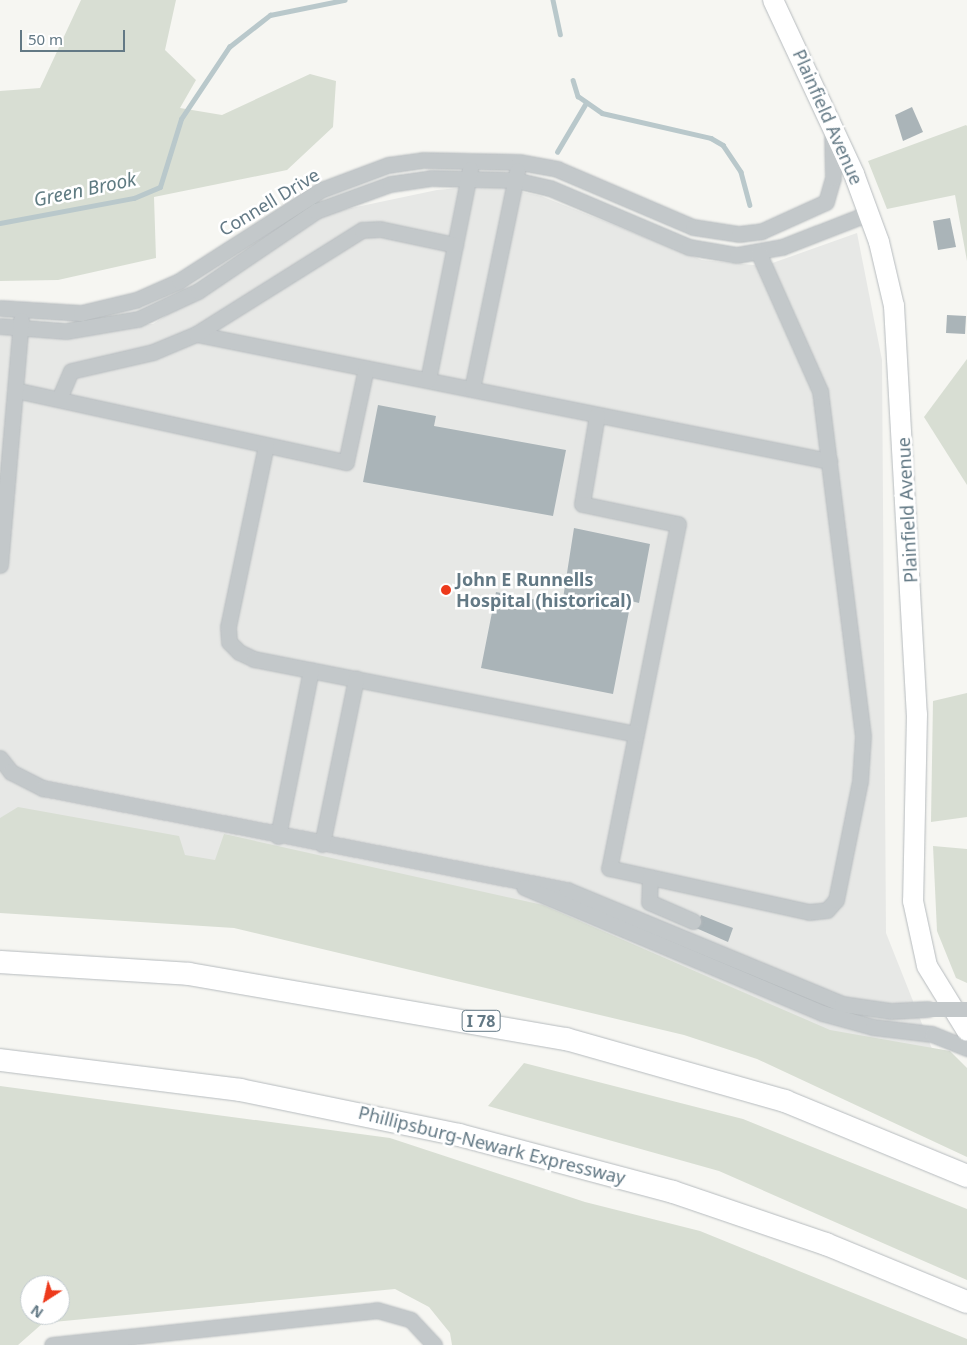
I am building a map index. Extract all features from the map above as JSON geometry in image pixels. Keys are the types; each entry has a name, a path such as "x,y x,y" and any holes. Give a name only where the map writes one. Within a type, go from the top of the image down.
{"highway":[{"name":"I 78","path":"0,962 189,974 539,1033 668,1065 785,1101 943,1164 967,1176"},
{"name":"Phillipsburg-Newark Expressway","path":"0,1060 240,1090 390,1118 673,1192 932,1286 967,1302"}],"main road":[{"name":"Plainfield Avenue","path":"773,0 832,122 869,213 890,285 898,341 917,714 913,900 928,966 967,1031"}],"street":[{"name":"Connell Drive","path":"0,308 22,311 81,313 136,300 179,281 321,190 388,166 472,159 519,162 585,178 693,227 746,233 794,220 826,202 833,178 832,122"},
{"path":"428,380 472,159"},
{"path":"472,389 519,162"},
{"name":"Connell Drive","path":"0,326 20,329 102,328 138,319 198,291 316,211 390,184 469,177 515,180 583,200 689,247 737,255 758,252 869,213"},
{"path":"59,399 66,378 78,368 153,352 196,334 362,230 380,229 455,245"},
{"path":"597,415 582,504 678,524 609,868 809,912 827,910 836,900 863,749 820,391 758,252"},
{"path":"0,565 3,496 22,311"},
{"path":"196,334 829,461"},
{"path":"15,390 346,462 366,368"},
{"path":"266,445 227,635 246,656 636,734"},
{"path":"278,836 311,670"},
{"path":"322,844 356,678"},
{"path":"2,767 44,788 278,836 567,890 842,1004 891,1011 967,1008"},
{"path":"650,877 649,902 693,921"},
{"path":"511,881 822,1013 873,1027 932,1034 967,1048"},
{"path":"52,1345 377,1310 411,1320 434,1345"}],"shaded area":[{"path":"81,0 176,0 165,50 196,80 180,108 222,115 310,74 336,81 333,127 287,170 154,197 156,258 58,280 0,281 0,91 40,88"},
{"path":"966,125 967,261 955,195 887,209 868,161"},
{"path":"491,185 541,196 702,260 764,266 857,233 882,360 886,933 942,1074 0,821 0,330 153,324 323,214 437,190"},
{"path":"967,359 967,485 924,417"},
{"path":"967,693 967,817 931,822 933,701"},
{"path":"18,807 179,836 185,855 215,860 224,834 543,905 830,1030 950,1051 967,1068 967,1157 757,1059 684,1035 234,928 0,913 0,818"},
{"path":"933,846 967,849 967,983 956,978 937,931"},
{"path":"524,1063 743,1119 967,1209 967,1280 719,1171 488,1106"},
{"path":"0,1086 390,1138 585,1202 700,1231 967,1339 967,1345 452,1345 450,1333 429,1307 395,1289 70,1320 70,1275 20,1275 20,1325 41,1325 18,1345 0,1345"}],"building":[{"path":"912,107 923,132 903,141 895,115"},
{"path":"950,218 956,247 938,250 933,221"},
{"path":"947,315 966,316 965,334 946,333"},
{"path":"378,405 436,416 434,426 566,450 553,516 363,482"},
{"path":"574,528 650,544 639,603 631,601 613,694 481,668 496,592 562,605"},
{"path":"701,915 733,928 728,942 696,928"}],"waterway":[{"name":"Green Brook","path":"0,223 134,198 160,187 181,119 229,47 270,15 344,0"},
{"path":"553,0 560,34"},
{"path":"573,80 578,96 602,113 711,138 723,145 741,172 750,205"},
{"path":"557,152 586,103"}],"place":[{"name":"John E Runnells Hospital (historical)","path":"446,590"}]}
